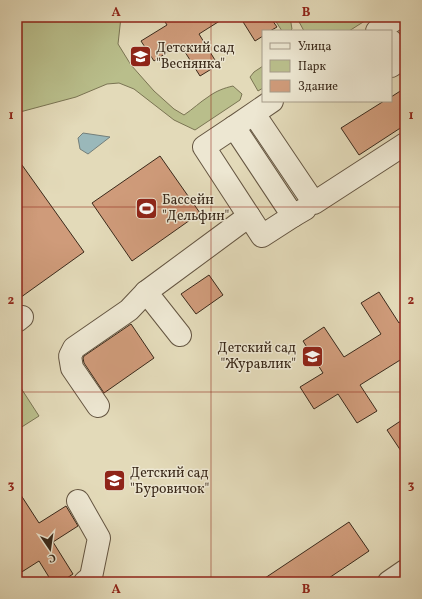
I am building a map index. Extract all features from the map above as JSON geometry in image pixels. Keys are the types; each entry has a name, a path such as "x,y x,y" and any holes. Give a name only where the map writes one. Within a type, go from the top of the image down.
{"lane":[{"path":"392,38 403,58 392,65"},
{"path":"271,102 204,147 262,236 405,144"},
{"path":"254,114 314,203"},
{"path":"234,126 293,216"},
{"path":"98,406 72,368 70,356 74,348 129,310 146,292 249,216"},
{"path":"146,292 180,335"},
{"path":"78,501 99,538 91,578 84,582"},
{"path":"389,582 405,571"}],"green space":[{"path":"17,17 121,17 118,44 131,65 154,91 174,109 184,115 214,93 233,86 242,94 240,100 195,130 174,120 134,89 119,83 107,84 76,97 20,112 17,108"},
{"path":"273,17 290,17 292,29 281,30"},
{"path":"371,17 351,30 303,30 297,18"},
{"path":"262,67 262,89 258,91 250,77"},
{"path":"17,382 39,416 17,430"}],"water":[{"path":"83,133 110,137 88,154 80,149 78,138"}],"building":[{"path":"162,17 226,17 199,34 218,65 200,76 180,44 154,61 141,41 167,25"},
{"path":"240,17 270,17 277,27 272,30 262,30 262,37 255,41"},
{"path":"405,88 405,125 359,155 341,128 382,102 392,102 392,96"},
{"name":"Бассейн \"Дельфин\"","path":"160,156 200,213 132,261 92,203"},
{"path":"17,158 84,252 17,300"},
{"path":"209,275 223,295 196,314 181,294"},
{"path":"379,292 399,323 405,319 405,357 360,385 377,411 357,423 338,394 314,409 300,387 323,373 303,341 324,327 344,357 381,334 361,303"},
{"path":"131,324 154,358 104,393 84,363 83,358"},
{"path":"405,418 405,457 387,430"},
{"path":"17,489 39,523 66,506 78,526 53,542 73,574 61,582 52,582 39,561 17,575"},
{"path":"349,522 369,551 323,582 259,582"}],"place":[{"name":"Детский сад \"Веснянка\"","path":"140,56"},
{"name":"Бассейн \"Дельфин\"","path":"146,208"},
{"name":"Детский сад \"Журавлик\"","path":"312,356"},
{"name":"Детский сад \"Буровичок\"","path":"114,481"}]}
